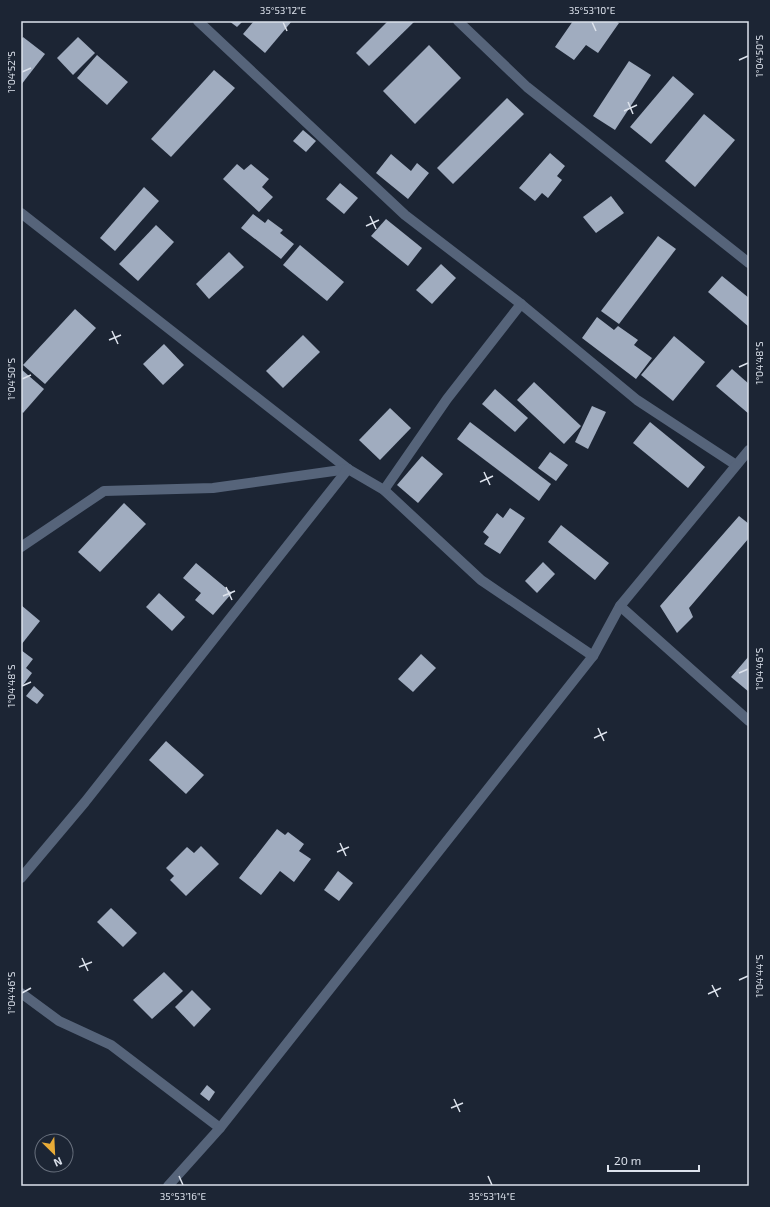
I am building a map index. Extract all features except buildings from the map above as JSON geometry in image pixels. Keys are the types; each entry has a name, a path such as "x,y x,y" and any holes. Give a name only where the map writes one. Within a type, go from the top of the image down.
{"street":[{"path":"198,21 405,215 521,304 637,400 736,465"},
{"path":"458,21 527,87 749,263"},
{"path":"21,213 348,470 384,490 481,580 593,656"},
{"path":"384,490 447,399 521,304"},
{"path":"168,1186 220,1128 593,656 620,606 749,450"},
{"path":"21,547 104,491 212,488 348,470"},
{"path":"21,878 85,802 348,470"},
{"path":"620,606 749,721"},
{"path":"21,993 58,1021 111,1045 220,1128"}]}
